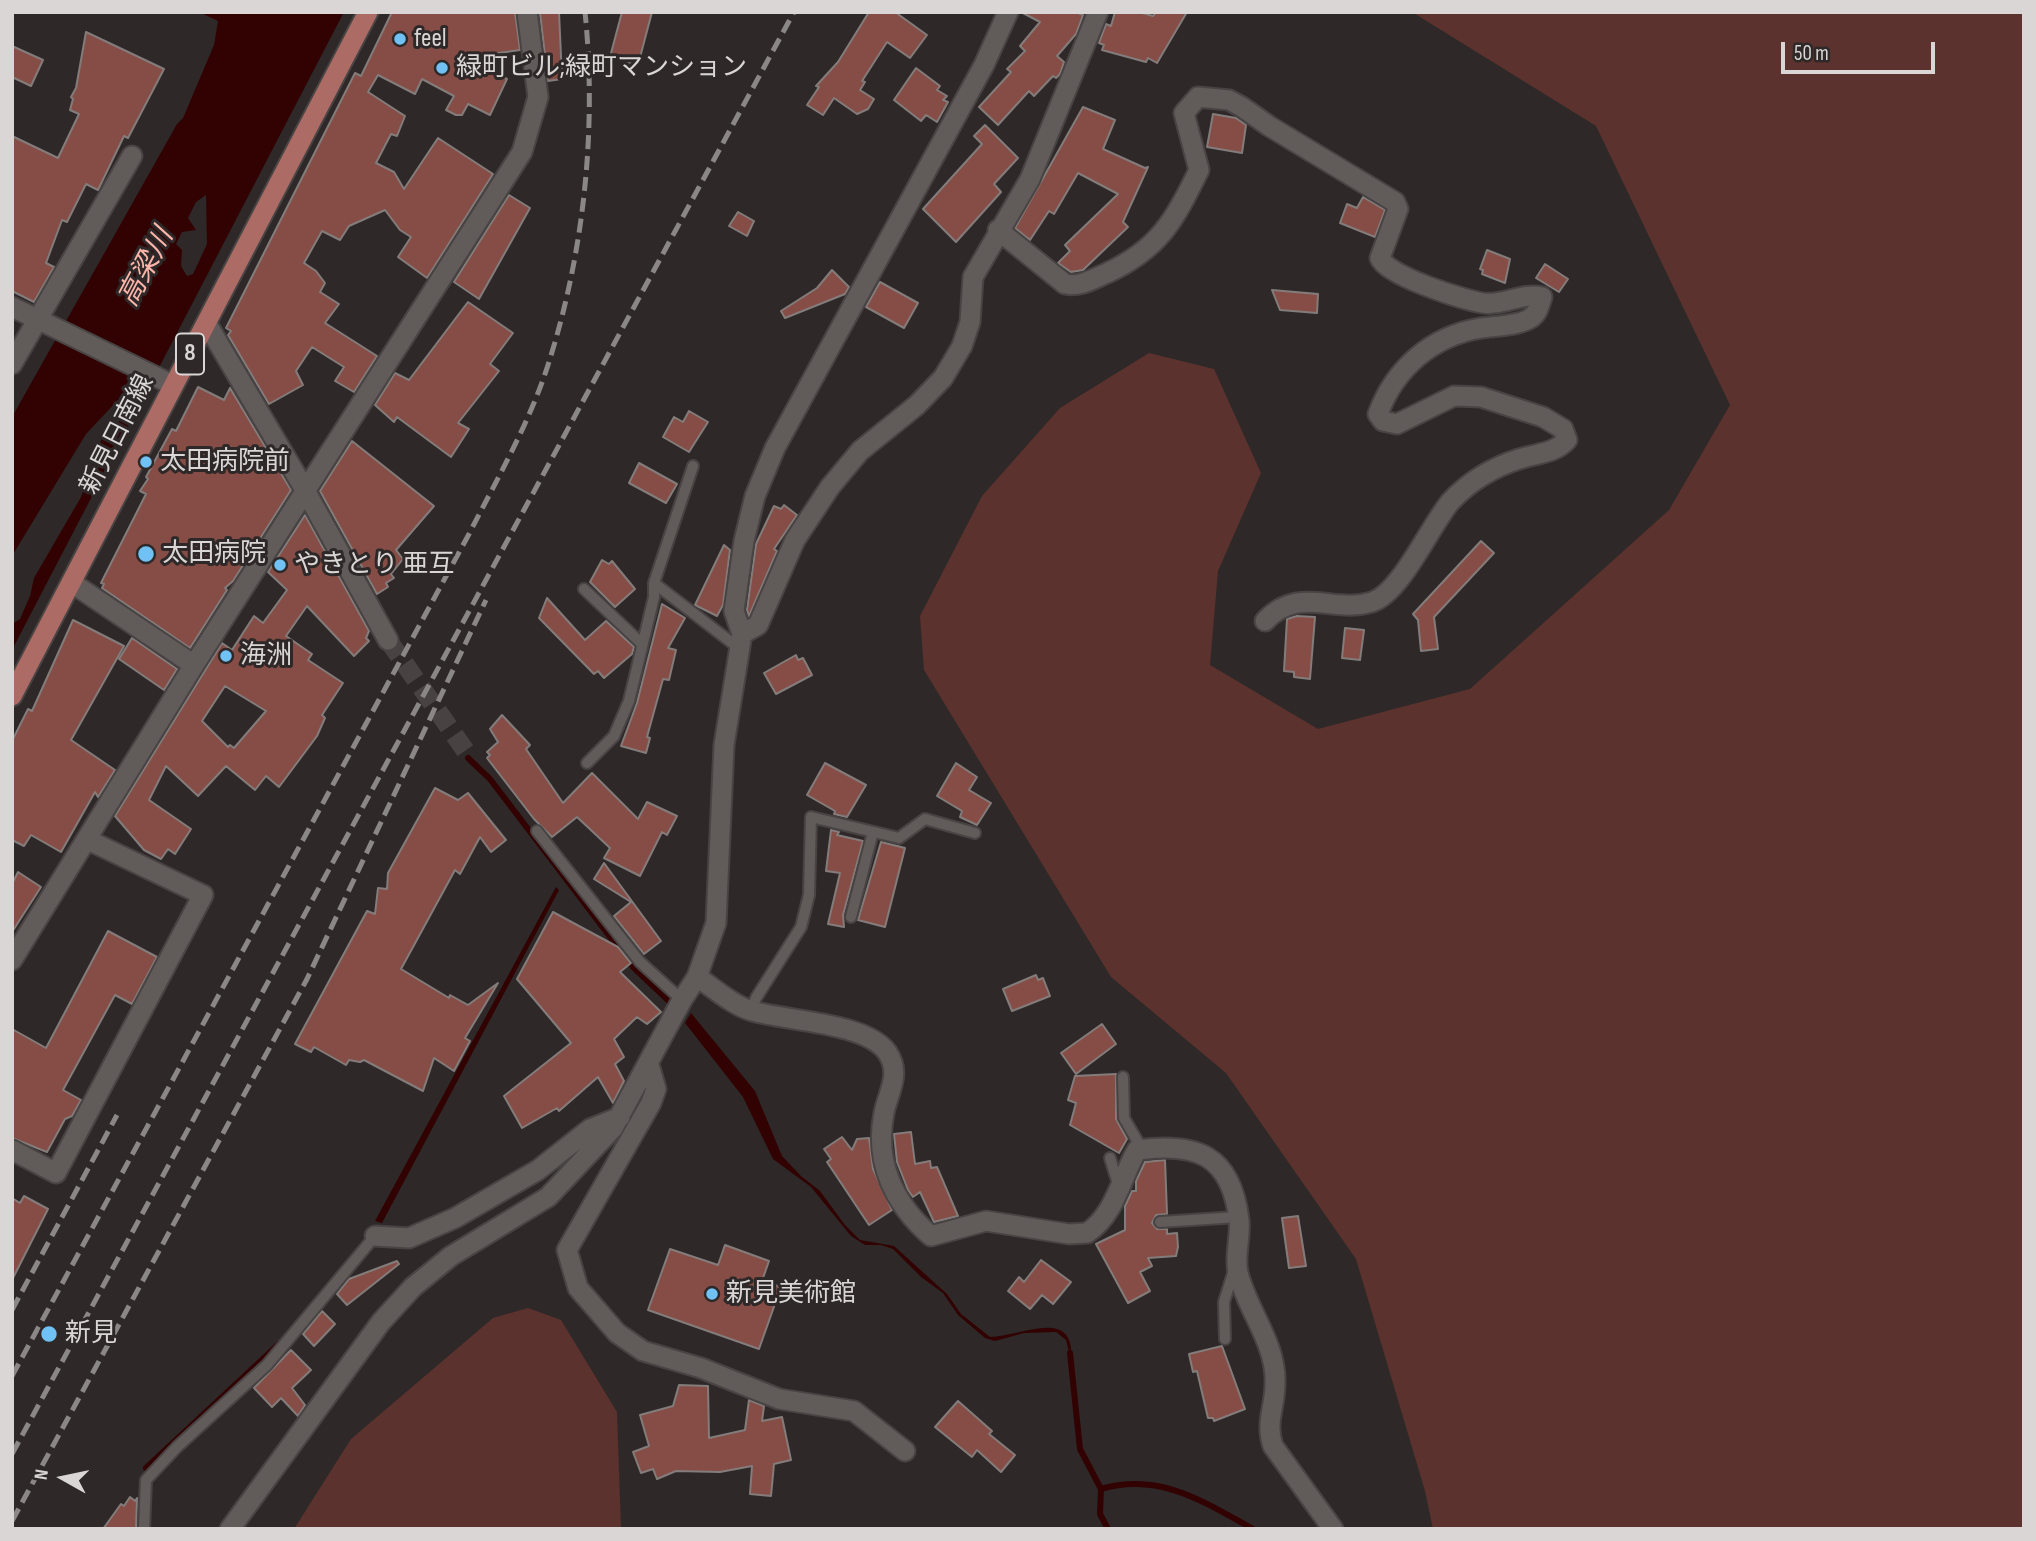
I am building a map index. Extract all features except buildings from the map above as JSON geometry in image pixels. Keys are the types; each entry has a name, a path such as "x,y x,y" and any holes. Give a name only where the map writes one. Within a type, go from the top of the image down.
{"main road":[{"name":"新見日南線","path":"12,696 368,12"}],"street":[{"path":"12,960 89,840 194,665 522,152 538,97 527,12"},
{"path":"230,1529 381,1322 414,1287 451,1256 548,1197 620,1117 697,977 716,923 724,745 741,641 734,611 744,541 755,496 775,448 978,75 1008,12"},
{"path":"741,641 758,625 795,540 830,487 860,451 917,405 943,377 962,346 970,322 973,277 1030,179 1098,12"},
{"path":"998,230 1065,284 1086,283 1134,260 1168,228 1199,170 1184,113 1198,97 1216,97 1242,107 1395,202 1398,209 1380,258 1392,270 1439,290 1485,303 1532,294 1542,297 1537,312 1528,320 1465,331 1423,349 1385,396 1378,414 1383,421 1397,424 1454,396 1481,397 1543,417 1563,429 1567,440 1559,449 1517,459 1479,476 1451,502 1405,569 1384,595 1375,601 1362,604 1296,601 1265,621"},
{"path":"12,364 132,156"},
{"path":"12,307 173,385"},
{"path":"207,324 305,490 388,640"},
{"path":"72,583 194,665"},
{"path":"12,1150 56,1173 203,895 89,840"},
{"path":"697,977 751,1011 856,1032 879,1044 888,1054 895,1078 884,1113 885,1173 899,1202 931,1236 986,1221 1069,1234 1087,1233 1110,1211 1137,1150 1185,1149 1206,1154 1230,1187 1238,1217 1238,1272 1272,1357 1275,1384 1268,1432 1273,1446 1332,1529"},
{"path":"649,1065 656,1089 651,1103 567,1250 578,1288 617,1333 643,1351 701,1368 779,1399 854,1411 905,1451"},
{"path":"375,1236 409,1238 455,1218 538,1170 590,1129 620,1117"}],"lane":[{"path":"587,763 614,736 629,701 654,597 654,583 693,466"},
{"path":"654,583 741,641"},
{"path":"584,589 641,643"},
{"path":"751,1011 756,998 801,927 810,883 809,820 815,816 899,838 925,818 975,833"},
{"path":"537,831 640,962 682,1000"},
{"path":"851,917 873,832"},
{"path":"1123,1077 1124,1118 1142,1149"},
{"path":"1110,1158 1119,1187"},
{"path":"1160,1222 1238,1217"},
{"path":"144,1529 146,1480 177,1447 267,1365 375,1236"},
{"path":"1225,1339 1224,1302 1228,1280 1238,1261"}],"shaded area":[{"path":"1412,12 2024,12 2024,1529 1433,1529 1425,1491 1356,1259 1226,1073 1111,977 924,670 920,616 982,496 1060,408 1149,353 1214,369 1261,473 1218,571 1210,665 1318,729 1470,689 1669,510 1730,405 1596,126"},
{"path":"528,1308 561,1320 617,1412 621,1529 294,1529 351,1439 493,1318"}],"water":[{"name":"高梁川","path":"199,12 344,12 12,650 12,624 20,619 34,578 81,497 102,438 114,434 127,402 124,399 118,400 86,434 12,556 12,417 177,124 183,118 214,45 218,21","holes":["206,195 207,244 193,274 187,276 181,266 182,250 176,244 182,232 196,230 188,218 196,202"]},
{"path":"556,887 559,890 382,1223 375,1221"},
{"path":"691,1013 755,1091 782,1156 820,1191 845,1225 860,1240 894,1246 947,1294 961,1314 990,1337 1043,1328 1065,1333 1070,1343 1071,1360 1066,1340 1056,1332 1024,1333 995,1341 985,1338 958,1315 943,1293 921,1277 893,1249 881,1245 865,1245 851,1236 811,1187 773,1159 743,1097 685,1023"}],"waterway":[{"path":"468,758 490,779 633,967 670,1002"},
{"path":"146,1468 279,1344"},
{"path":"1070,1353 1080,1449 1101,1489 1100,1514 1108,1529"},
{"path":"1101,1489 1142,1484 1161,1487 1198,1500 1253,1529"}],"tunnel":[{"path":"388,640 467,753"}],"railway":[{"path":"12,1376 469,534 532,409 560,322 579,235 588,146 585,12"},
{"path":"12,1454 794,12"},
{"path":"12,1521 307,979 486,600"},
{"path":"12,1310 117,1115"}],"place":[{"name":"feel","path":"400,39"},
{"name":"緑町ビル;緑町マンション","path":"442,68"},
{"name":"太田病院前","path":"146,462"},
{"name":"太田病院","path":"146,554"},
{"name":"やきとり 亜互","path":"280,565"},
{"name":"海洲","path":"226,656"},
{"name":"新見美術館","path":"712,1294"},
{"name":"新見","path":"49,1334"}]}
